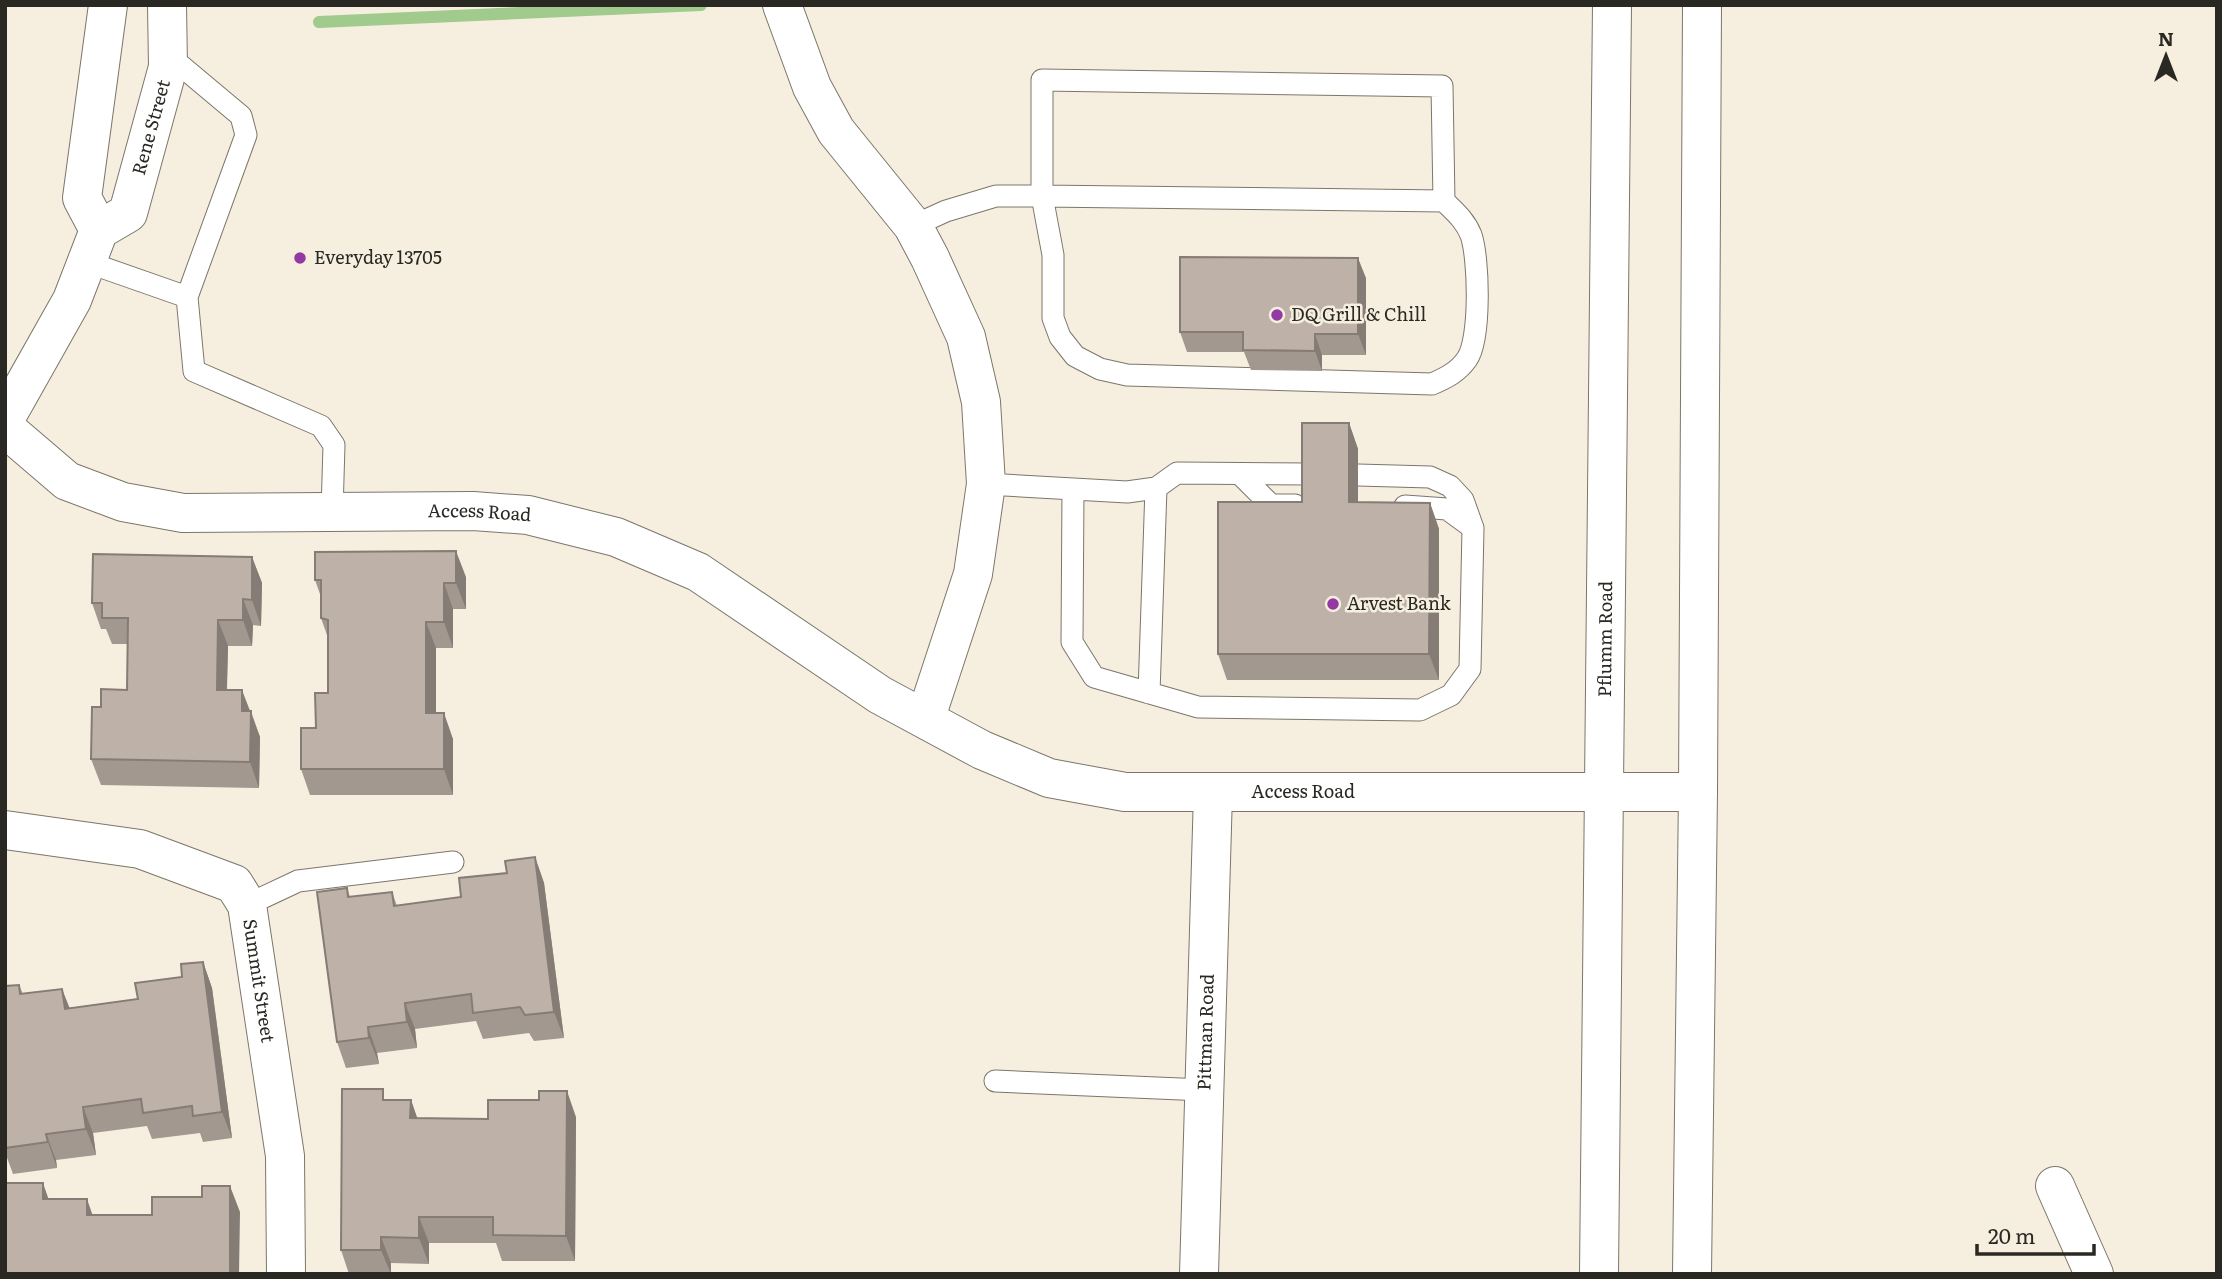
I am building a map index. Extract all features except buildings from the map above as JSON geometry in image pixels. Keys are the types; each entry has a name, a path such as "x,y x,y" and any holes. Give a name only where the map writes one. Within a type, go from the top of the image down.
{"street":[{"path":"5,419 72,300 93,246 82,198 108,5"},
{"name":"Rene Street","path":"93,246 128,213 168,66 167,5"},
{"path":"782,5 812,87 836,131 913,226 966,337 981,402 986,484 973,574 926,717"},
{"name":"Pflumm Road","path":"1599,1274 1612,5"},
{"path":"1692,1274 1699,792 1702,5"},
{"name":"Access Road","path":"5,428 67,481 123,502 183,513 473,511 528,515 616,537 698,572 880,695 926,717 982,750 1049,778 1125,792 1699,792"},
{"name":"Pittman Road","path":"1199,1274 1213,793"},
{"name":"Summit Street","path":"5,830 140,849 234,884 247,905 285,1156 286,1274"},
{"path":"2055,1186 2094,1274"}],"lane":[{"path":"167,54 241,116 246,135 187,297 194,371 321,426 334,444 332,512"},
{"path":"913,226 946,211 996,196 1042,196 1444,201 1463,218 1472,237 1477,278 1473,342 1468,357 1452,375 1432,384 1127,375 1100,369 1075,356 1060,337 1053,318 1053,255 1042,196 1042,80 1442,86 1444,201"},
{"path":"93,246 187,297"},
{"path":"986,484 1127,492 1156,488 1177,473 1312,474"},
{"path":"1241,474 1271,505 1308,505"},
{"path":"1073,489 1072,642 1094,677 1198,706 1354,711 1420,710 1451,695 1470,669 1473,528 1463,500 1450,486 1430,477 1358,475"},
{"path":"1149,694 1156,488"},
{"path":"1390,506 1447,509 1473,528"},
{"path":"247,905 298,881 453,862"},
{"path":"995,1081 1204,1090"}],"waterway":[{"path":"319,22 701,5"}],"place":[{"name":"Everyday 13705","path":"300,258"},
{"name":"DQ Grill & Chill","path":"1277,315"},
{"name":"Arvest Bank","path":"1333,604"}]}
